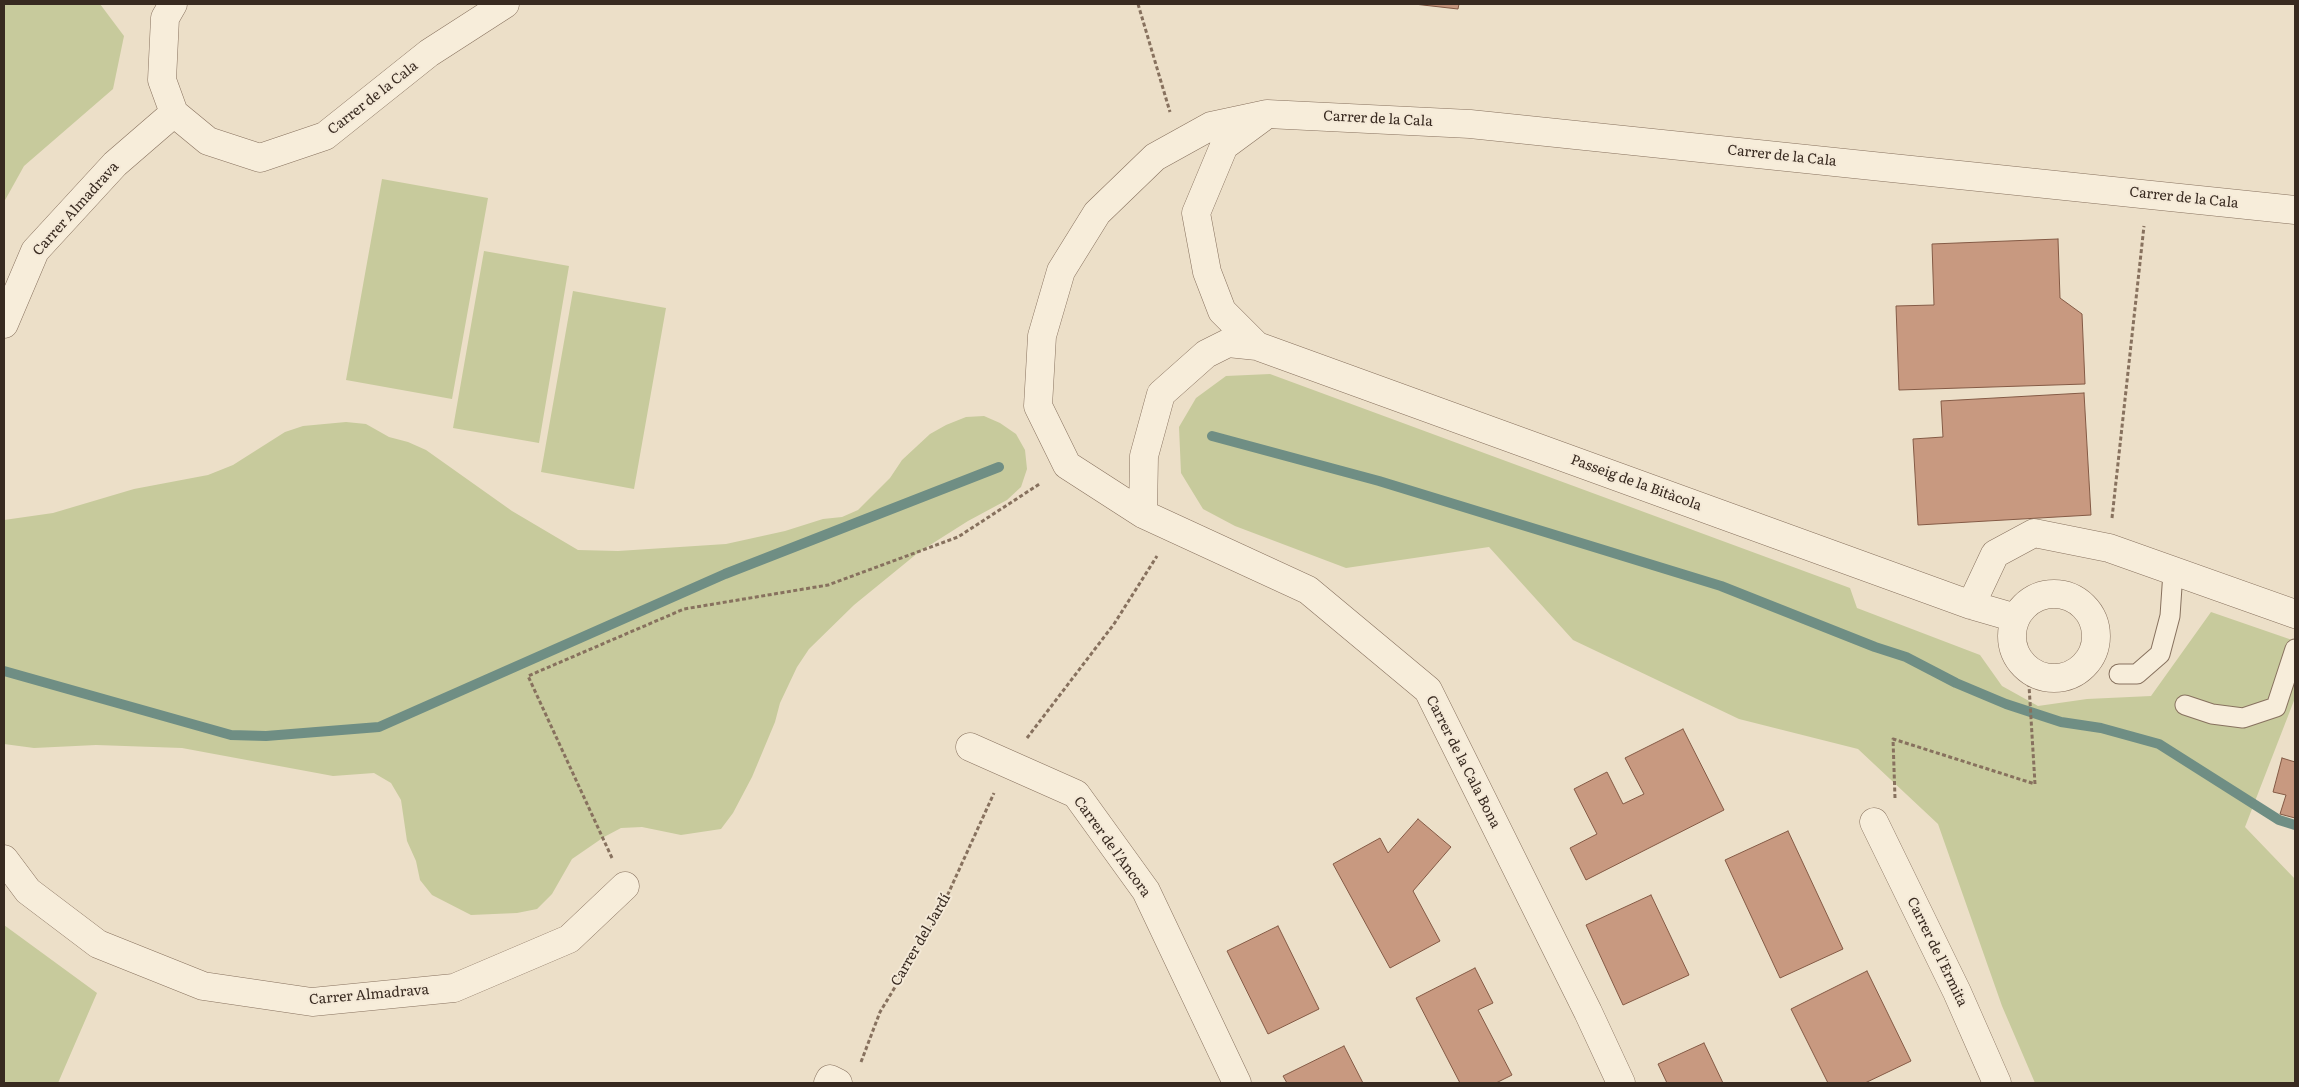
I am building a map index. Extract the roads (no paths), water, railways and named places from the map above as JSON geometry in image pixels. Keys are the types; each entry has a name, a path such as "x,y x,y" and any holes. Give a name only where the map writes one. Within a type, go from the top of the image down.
{"street":[{"path":"173,4 165,18 162,80 174,113"},
{"name":"Carrer de la Cala","path":"174,113 208,141 260,158 325,136 429,53 504,4"},
{"name":"Carrer Almadrava","path":"4,324 35,251 115,164 174,113"},
{"path":"1257,346 1222,311 1207,272 1196,213 1224,146 1267,114"},
{"name":"Carrer de la Cala","path":"1067,465 1038,406 1042,336 1061,271 1097,213 1155,157 1211,126 1267,114 1470,124 2295,210"},
{"path":"1142,514 1144,456 1161,394 1206,354 1228,343 1257,346"},
{"name":"Passeig de la Bitàcola","path":"1257,346 1972,605 2016,618"},
{"name":"Carrer de la Cala Bona","path":"1067,465 1142,514 1308,590 1428,690 1588,1012 1621,1083"},
{"path":"1972,605 1995,554 2034,533 2109,548 2295,614"},
{"path":"2045,595 2064,595 2081,603 2092,618 2097,636 2093,654 2081,669 2064,677 2045,677 2028,669 2016,655 2012,637 2016,618 2028,603 2045,595"},
{"name":"Carrer de l'Ancora","path":"970,747 1076,794 1146,891 1237,1083"},
{"name":"Carrer de l'Ermita","path":"1874,822 1957,992 1997,1083"},
{"name":"Carrer Almadrava","path":"4,858 28,891 98,944 203,986 312,1002 454,988 570,939 625,886"},
{"path":"828,1083 830,1079 838,1083"}],"lane":[{"path":"2119,674 2137,674 2160,654 2170,616 2173,572"},
{"path":"2185,705 2212,714 2243,718 2276,707 2295,649"}],"waterway":[{"path":"1212,436 1379,481 1721,586 1875,647 1906,657 1956,683 2006,704 2061,722 2101,728 2159,744 2279,820 2295,825"},
{"path":"4,671 231,735 266,736 379,727 725,574 999,467"}]}
